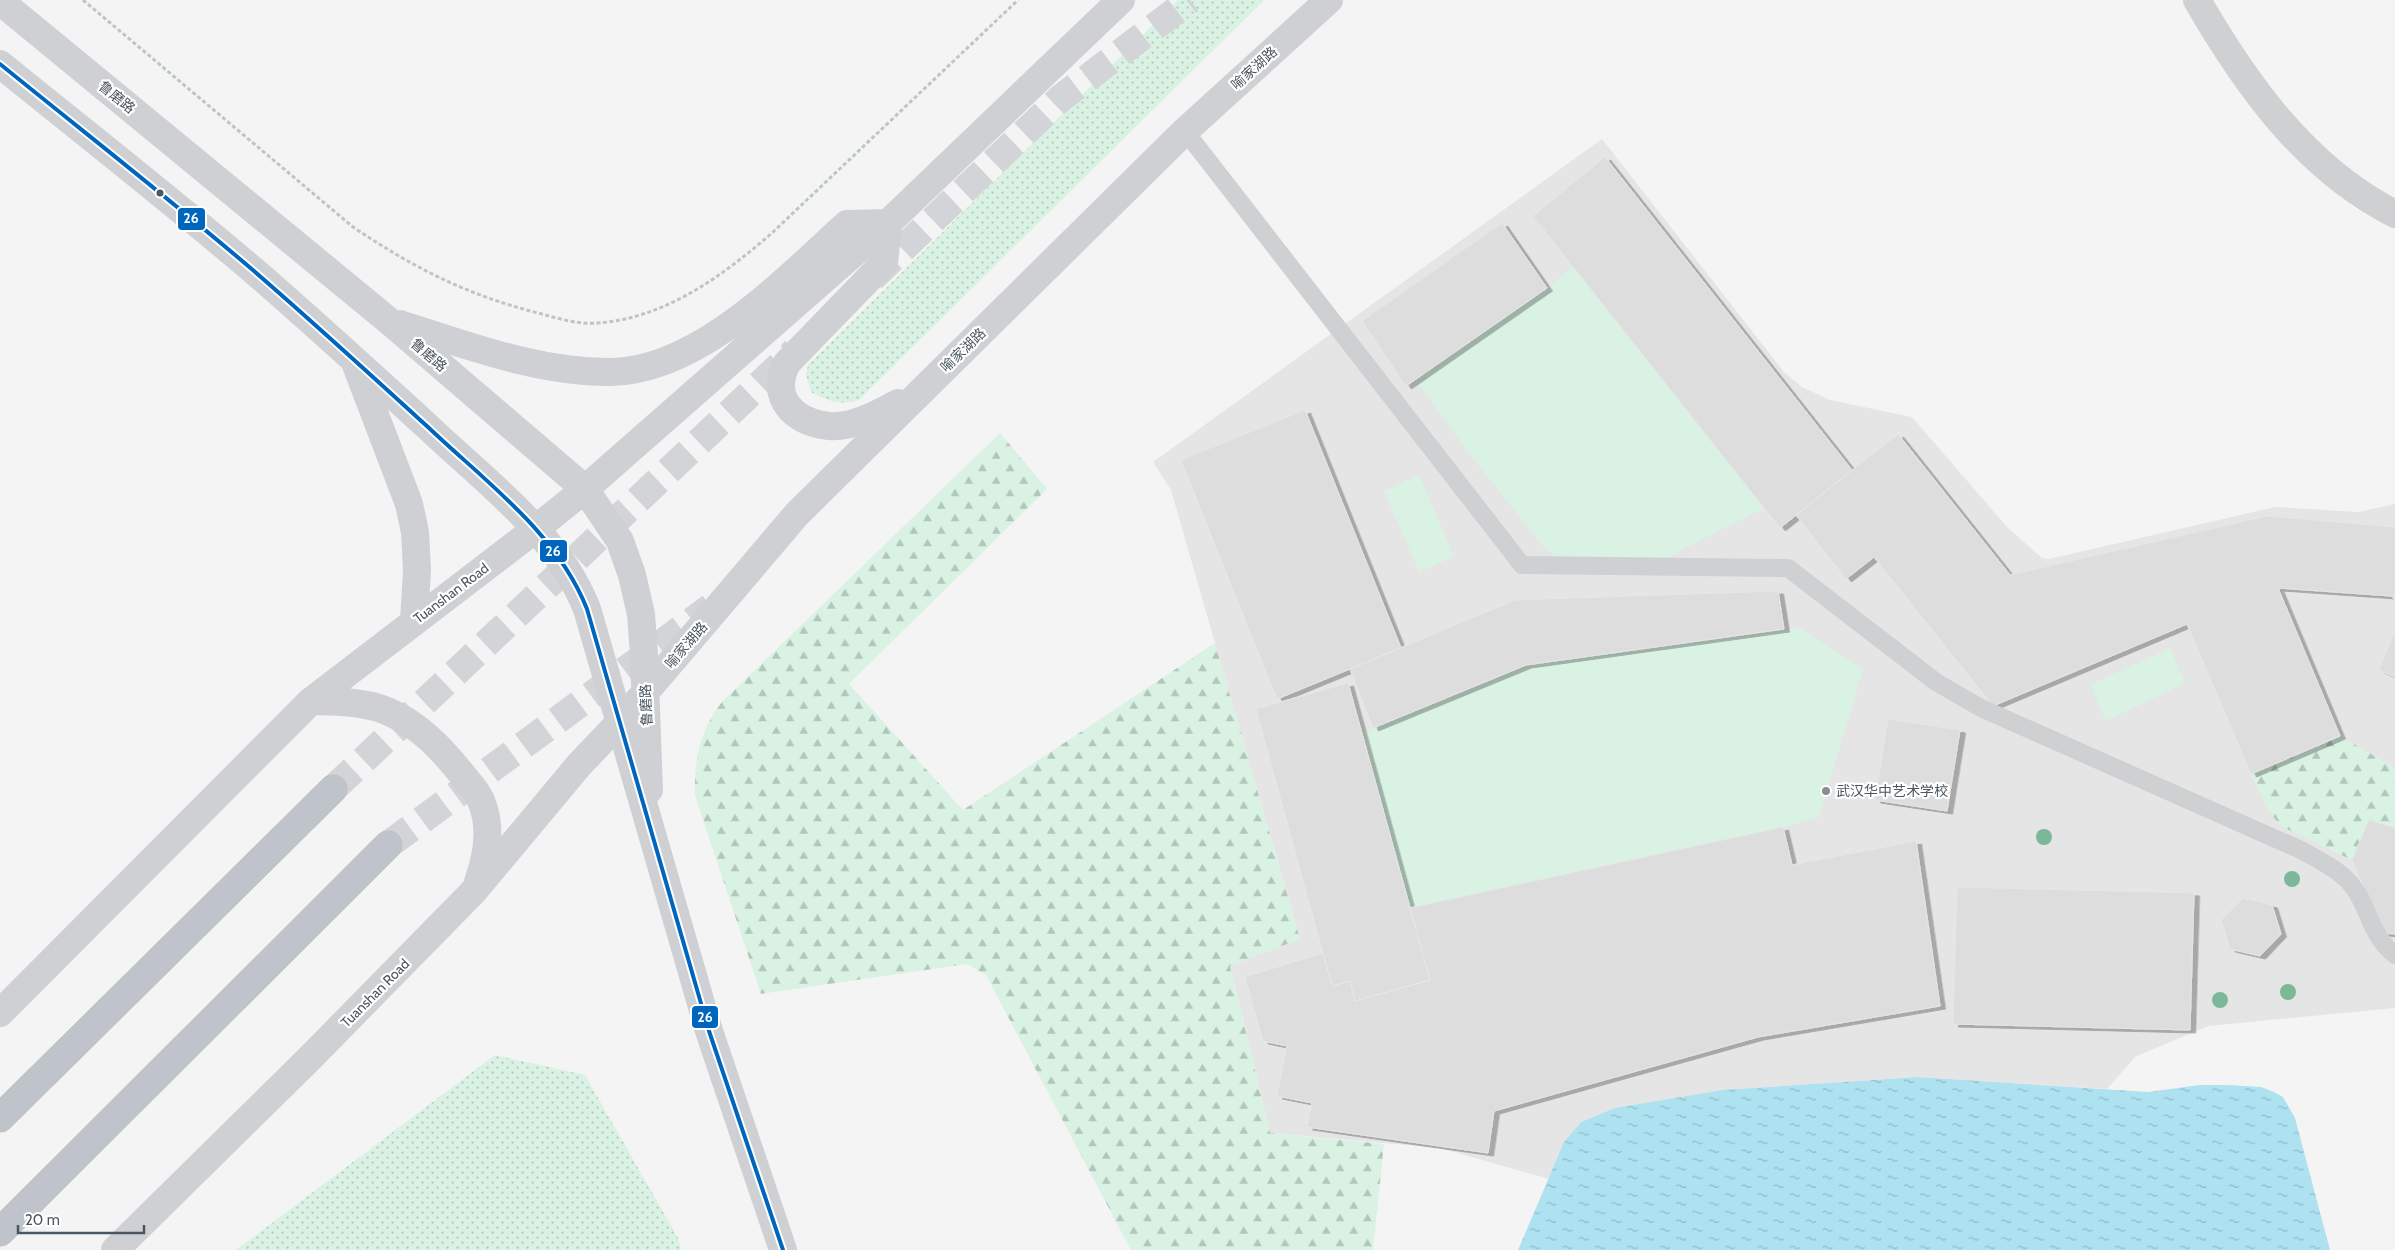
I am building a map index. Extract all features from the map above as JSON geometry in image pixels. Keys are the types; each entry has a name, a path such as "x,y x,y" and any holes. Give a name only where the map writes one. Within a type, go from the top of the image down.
{"highway":[{"path":"0,1118 333,789"},
{"path":"0,1232 388,845"}],"main road":[{"path":"537,528 585,489 888,223 1121,0"},
{"name":"喻家湖路","path":"620,722 797,514 1186,131 1329,0"},
{"name":"鲁磨路","path":"0,1 389,321 585,489 620,541 632,575 641,614 649,749 650,826"},
{"path":"0,64 253,270 354,359 537,528 553,547 579,589 620,722 709,1031 783,1250"},
{"path":"389,321 484,350 582,371 612,372 652,366 721,331 759,303 848,224 888,223"},
{"path":"888,223 884,263 787,363 781,374 780,388 783,401 794,414 829,426 876,416 921,390"},
{"path":"354,359 409,504 415,532 417,570 414,621"},
{"name":"Tuanshan Road","path":"0,1013 311,701 537,528"},
{"path":"311,701 348,702 387,711 427,736 444,752 482,802 485,816 487,858 473,892"},
{"name":"Tuanshan Road","path":"115,1250 310,1058 473,892 579,765 620,722"}],"street":[{"path":"2197,0 2255,91 2281,124 2336,176 2375,204 2395,214"}],"lane":[{"path":"1186,131 1522,565 1788,568 1936,682 1981,708 2303,851 2332,867 2348,881 2356,892 2372,927 2395,955"}],"path":[{"path":"83,0 353,228 386,249 455,287 504,304 580,323 597,323 655,310 694,291 731,268 773,232 1018,0"}],"shaded area":[{"name":"武汉华中艺术学校","path":"1602,139 1784,372 1802,387 1830,400 1912,417 2007,527 2042,558 2049,559 2275,507 2358,512 2395,504 2395,1008 2208,1026 2135,1057 2107,1089 1918,1077 1722,1090 1616,1108 1581,1122 1564,1142 1549,1179 1440,1148 1270,1133 1230,965 1300,939 1171,490 1153,462"}],"green space":[{"path":"1178,0 1264,0 859,400 847,403 835,402 811,392 806,375 808,365"},
{"path":"1573,267 1764,508 1642,570 1614,576 1586,572 1560,561 1541,544 1472,457 1416,380 1547,288"},
{"path":"1000,433 1047,489 849,684 963,810 1215,643 1300,939 1230,966 1270,1133 1384,1144 1373,1250 1131,1250 986,975 967,964 761,994 695,795 697,758 708,723 722,702"},
{"path":"1419,475 1454,556 1419,572 1384,491"},
{"path":"1799,628 1863,669 1819,817 1783,827 1410,908 1362,733 1526,665"},
{"path":"2170,648 2185,683 2106,721 2090,685"},
{"path":"2340,736 2395,768 2395,828 2369,820 2352,860 2281,826 2267,809 2251,774"},
{"path":"495,1055 585,1075 678,1238 681,1250 236,1250"}],"water":[{"path":"1918,1077 2148,1092 2200,1085 2229,1085 2261,1087 2274,1092 2283,1097 2295,1118 2330,1250 1518,1250 1564,1142 1581,1122 1615,1108 1722,1090"}],"building":[{"path":"1605,157 1852,470 1780,528 1533,216"},
{"path":"1502,223 1547,288 1406,386 1362,321"},
{"path":"1305,410 1401,648 1277,699 1181,460"},
{"path":"1898,434 2010,575 2267,516 2395,527 2395,599 2391,596 2278,588 2340,736 2251,774 2187,624 1993,706 1874,557 1846,579 1796,515"},
{"path":"1778,591 1784,629 1526,665 1373,728 1350,669 1515,600"},
{"path":"2395,630 2395,677 2379,670"},
{"path":"1348,683 1430,980 1355,1001 1350,981 1332,986 1256,709"},
{"path":"1888,719 1960,730 1947,811 1875,800"},
{"path":"2369,820 2395,828 2395,934 2384,933 2352,860"},
{"path":"1783,827 1792,865 1916,841 1940,1006 1758,1037 1494,1111 1488,1153 1307,1127 1312,1103 1277,1096 1287,1046 1263,1041 1245,977 1323,953 1332,986 1350,981 1355,1001 1430,980 1410,908"},
{"path":"1957,887 2194,893 2190,1030 1953,1024"},
{"path":"2243,898 2272,905 2281,934 2260,956 2230,949 2221,920"}],"tunnel":[{"path":"872,278 1061,98 1190,0"},
{"path":"333,789 795,351"},
{"path":"388,845 711,607"}],"transit line":[{"name":"26","path":"0,64 254,271 497,489 558,556 574,582 587,609 709,1031 783,1250"}],"place":[{"name":"武汉华中艺术学校","path":"1826,791"}]}
